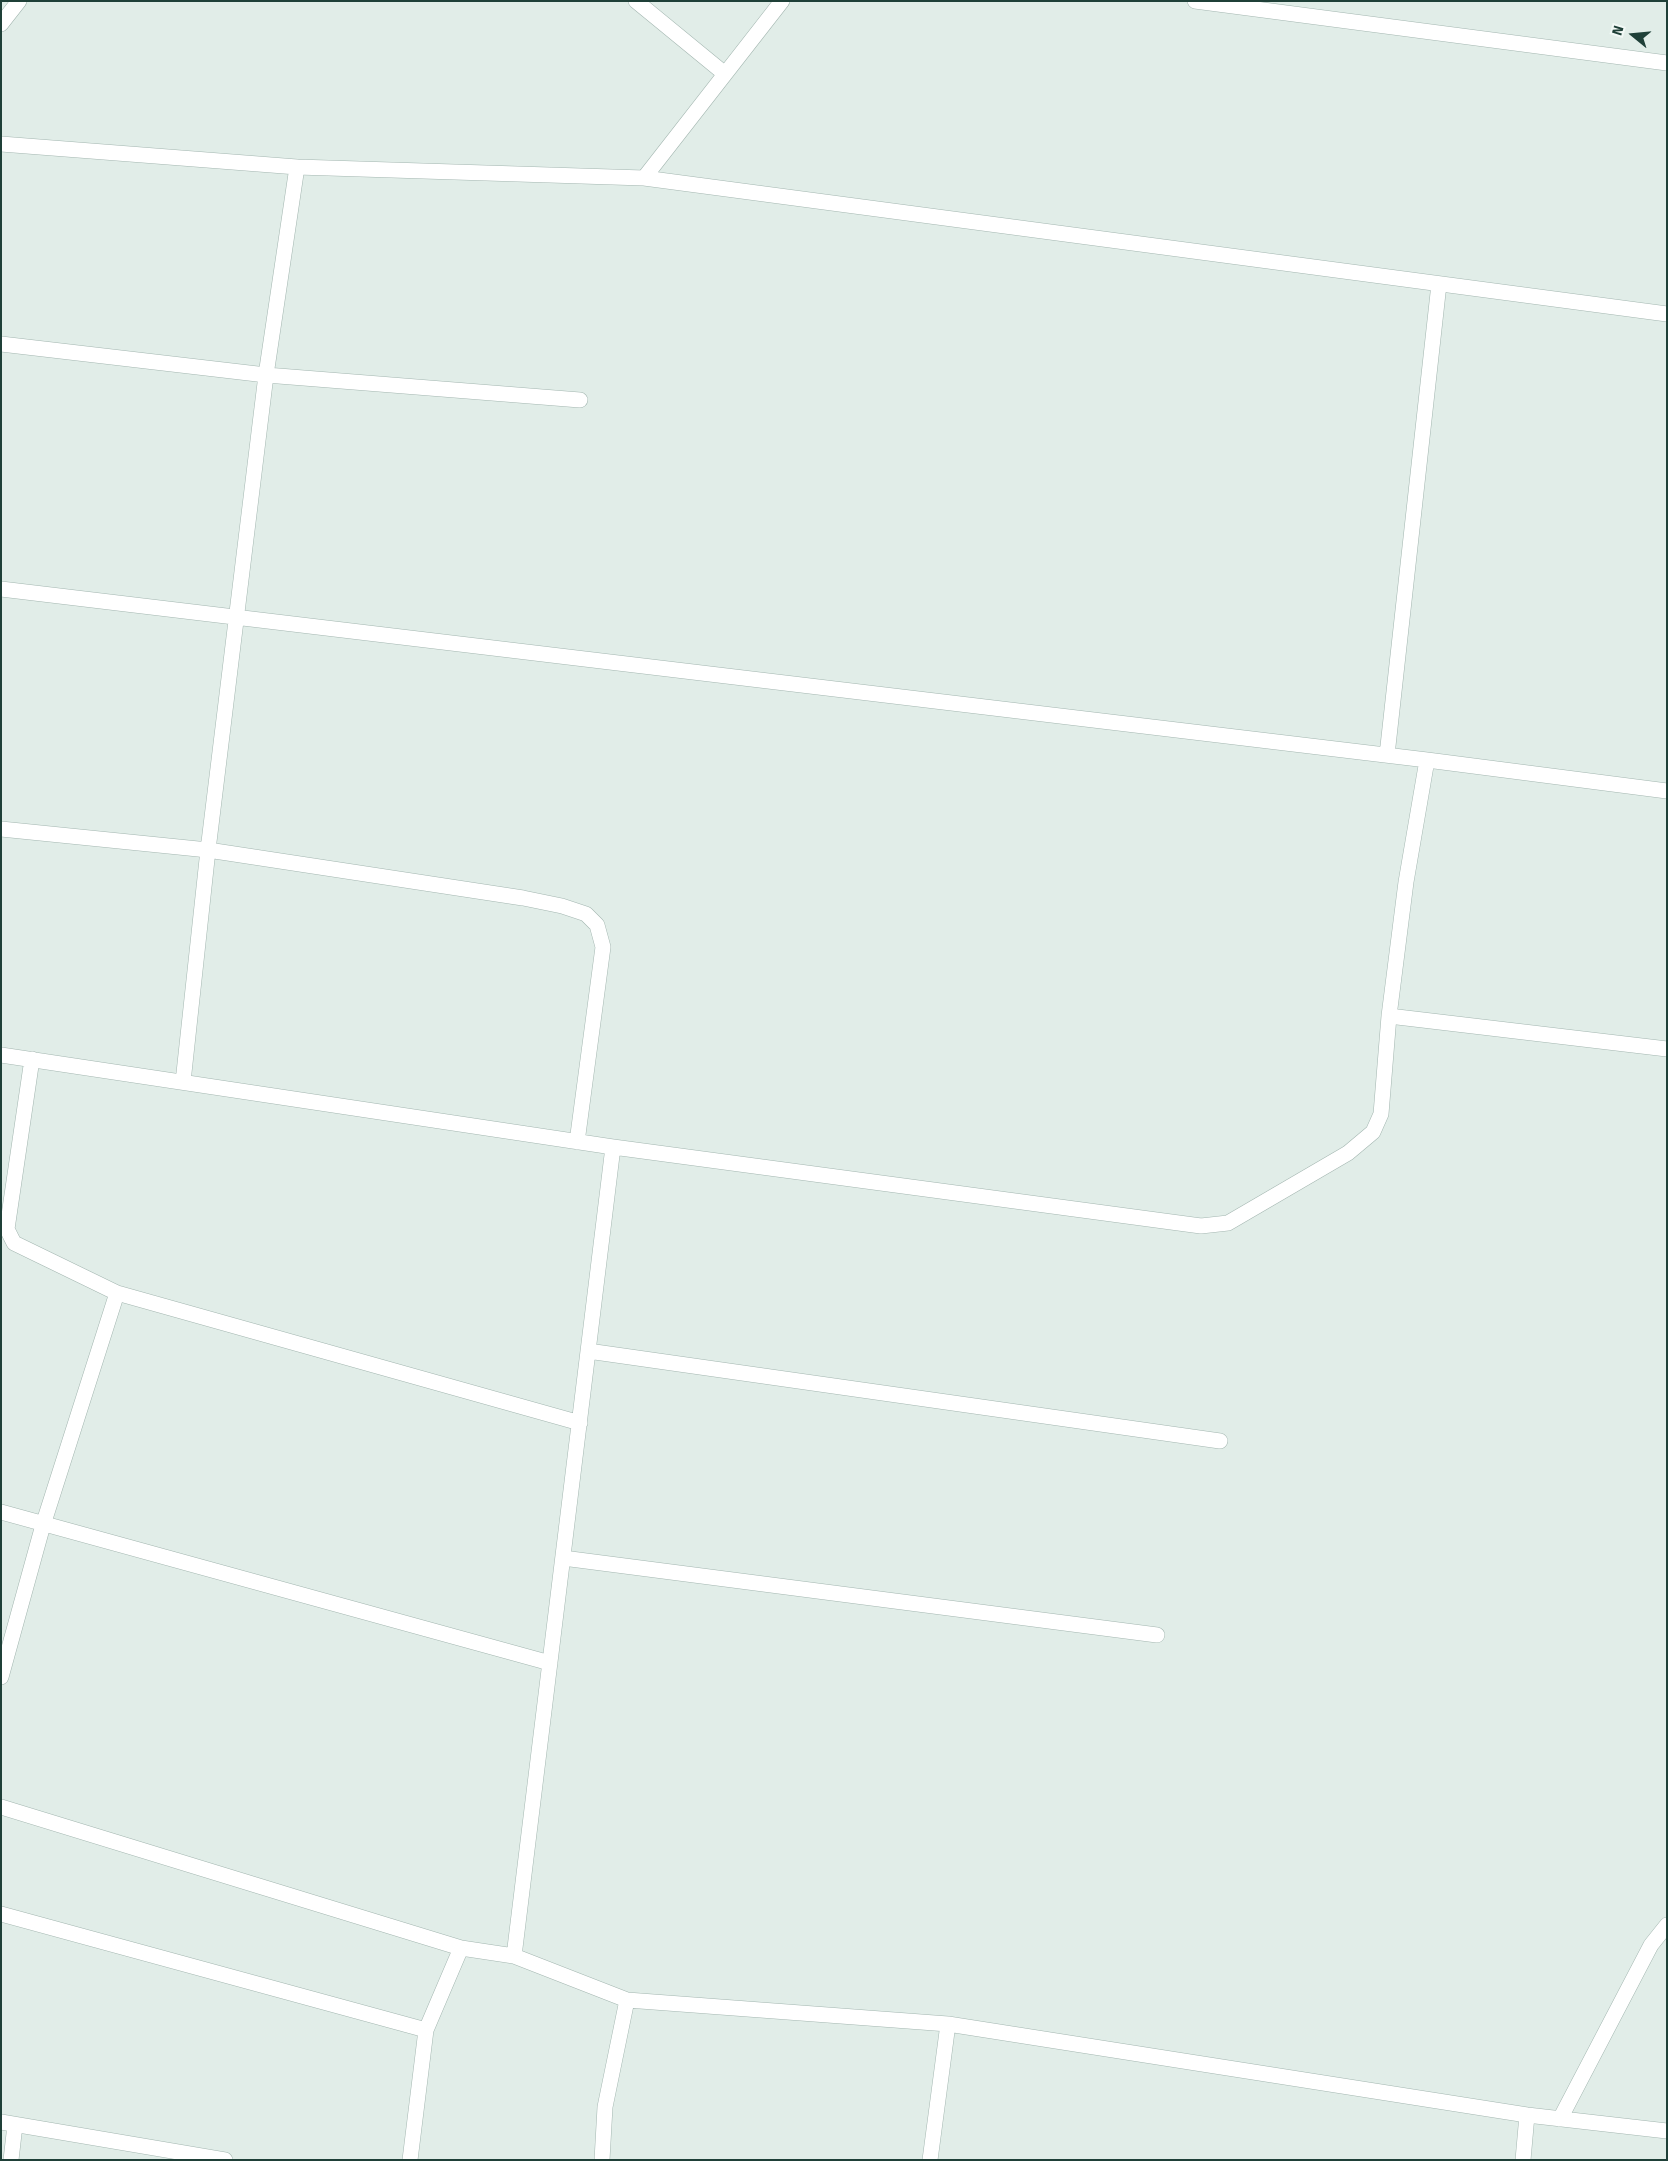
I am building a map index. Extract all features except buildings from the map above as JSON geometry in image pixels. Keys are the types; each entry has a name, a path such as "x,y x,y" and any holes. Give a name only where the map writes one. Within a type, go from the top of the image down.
{"street":[{"path":"1,24 19,1"},
{"path":"636,1 725,74"},
{"path":"644,178 782,1"},
{"path":"1195,1 1667,63"},
{"path":"1,144 297,166 644,178 1667,314"},
{"path":"183,1082 208,850 238,618 266,375 297,166"},
{"path":"1387,755 1439,284"},
{"path":"1,344 266,375 580,400"},
{"path":"1,589 1387,755 1667,791"},
{"path":"1,1055 613,1147 1201,1226 1228,1223 1348,1153 1373,1132 1382,1114 1389,1016 1406,882 1427,760"},
{"path":"1,829 208,850 523,898 562,906 586,914 598,926 603,947 577,1142"},
{"path":"1389,1016 1667,1049"},
{"path":"32,1059 7,1229 14,1243 117,1293 580,1422"},
{"path":"514,1956 613,1147"},
{"path":"1,1677 43,1525 117,1293"},
{"path":"588,1350 1220,1441"},
{"path":"1,1512 550,1663"},
{"path":"563,1558 1157,1635"},
{"path":"1,1808 461,1948 514,1956 627,2000 948,2024 1527,2115 1667,2131"},
{"path":"1,1914 426,2030"},
{"path":"1560,2119 1652,1945 1667,1925"},
{"path":"410,2160 426,2030 461,1948"},
{"path":"602,2160 605,2107 627,2000"},
{"path":"930,2160 948,2024"},
{"path":"1523,2160 1527,2115"},
{"path":"11,2160 8,2124 225,2160"}]}
